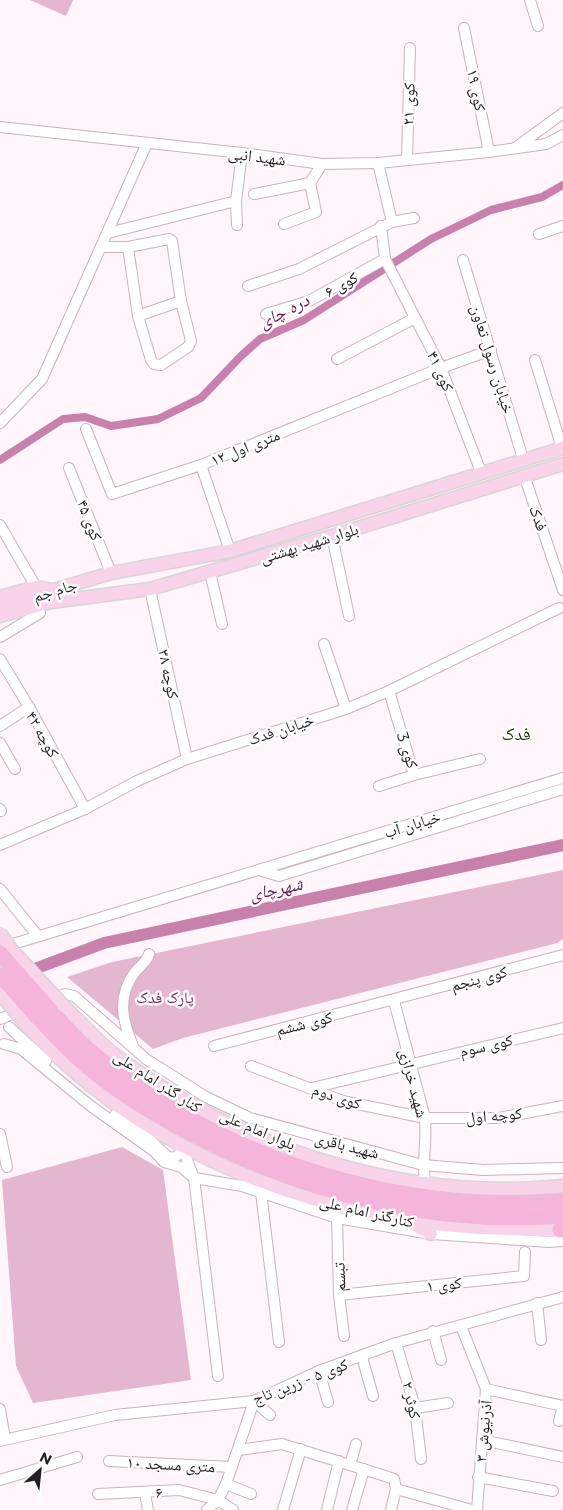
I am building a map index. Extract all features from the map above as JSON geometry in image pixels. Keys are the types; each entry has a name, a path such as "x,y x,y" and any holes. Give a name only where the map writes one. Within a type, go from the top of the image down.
{"highway":[{"name":"بلوار امام علی","path":"0,953 47,1015 74,1055 114,1087 145,1108 227,1152 280,1175 343,1195 399,1208 449,1214 516,1217 562,1229"},
{"name":"بلوار امام علی","path":"0,975 92,1053 153,1096 230,1139 286,1162 346,1180 436,1198 508,1203 563,1201"}],"main road":[{"name":"بلوار شهید بهشتی","path":"111,573 230,551 563,448"},
{"name":"بلوار شهید بهشتی","path":"52,597 150,589 332,536 563,464"},
{"name":"جام جم","path":"0,616 111,573"},
{"path":"0,597 36,587 52,597 40,613 0,625"},
{"name":"جام جم","path":"0,606 52,597"},
{"name":"کنار گذر امام علی","path":"0,933 12,950 47,1015 44,1044 106,1097 138,1120 183,1148"},
{"name":"کنار گذر امام علی","path":"0,994 47,1015 118,1057 190,1104 249,1134 290,1150 349,1168 425,1183 471,1188 563,1186"},
{"name":"کنارگذر امام علی","path":"183,1148 276,1187 340,1207 405,1221 461,1228 562,1229"},
{"path":"405,1221 431,1234"}],"street":[{"path":"530,0 538,26"},
{"name":"کوی ۱۹","path":"464,28 489,152"},
{"name":"کوی ۲۱","path":"407,159 410,48"},
{"name":"شهید انبی","path":"514,149 563,113"},
{"name":"شهید انبی","path":"0,127 242,153 322,164 378,163 514,149 546,144 563,135"},
{"path":"0,423 42,379 103,247 147,143"},
{"path":"237,225 236,201 242,153"},
{"path":"378,163 392,222"},
{"path":"284,224 316,212 310,183 322,164"},
{"path":"254,194 310,183"},
{"path":"108,233 236,201"},
{"path":"248,286 299,269 381,226 414,218"},
{"path":"381,226 385,260"},
{"path":"539,234 563,226"},
{"path":"103,247 128,247 169,239 172,241 190,344 161,365 154,364 151,360 138,316 128,247"},
{"name":"کوی ۴۱","path":"385,260 441,368 482,472"},
{"name":"کوی ۶","path":"266,314 309,302 385,260"},
{"name":"خیابان رسول تعاون","path":"463,260 523,459"},
{"path":"138,316 182,301"},
{"path":"337,359 415,318"},
{"name":"۱۲ متری اول","path":"86,429 112,494 201,465 441,368 491,350"},
{"path":"535,360 563,448"},
{"path":"201,465 230,551"},
{"name":"کوی ۴۵","path":"69,468 111,573"},
{"name":"فدک","path":"524,475 563,590"},
{"path":"0,525 36,587"},
{"path":"332,536 350,616"},
{"path":"210,572 222,624"},
{"name":"کوچه ۳۸","path":"150,589 187,759"},
{"name":"خیابان فدک","path":"0,845 84,809 137,781 187,759 346,709 390,691 562,606"},
{"path":"0,637 40,613"},
{"path":"324,644 346,709"},
{"name":"کوچه ۴۲","path":"0,659 29,707 84,809"},
{"name":"کوی 3","path":"390,691 414,775 480,759"},
{"path":"0,726 29,707"},
{"path":"1,745 15,769"},
{"path":"379,786 414,775"},
{"name":"خیابان آب","path":"0,948 36,935 261,871 563,778"},
{"name":"خیابان آب","path":"261,871 278,876 563,789"},
{"path":"0,889 36,935"},
{"path":"135,1049 122,1014 124,996 131,978 149,954"},
{"name":"کوی پنجم","path":"394,1001 563,955"},
{"name":"شهید باقری","path":"0,1020 65,994 74,996 146,1059 206,1097 250,1118 423,1165 484,1170 563,1168"},
{"name":"کوی ششم","path":"214,1046 394,1001"},
{"name":"شهید خرازی","path":"394,1001 424,1118 426,1134 423,1165"},
{"path":"0,1020 64,1077 109,1112 146,1136 168,1157 173,1158 183,1148 194,1178 218,1376"},
{"path":"9,1027 11,1034 2,1045 22,1049 61,1083 154,1151 164,1162 181,1167 194,1178 261,1192 337,1218 431,1234 549,1242 562,1229"},
{"name":"کوی سوم","path":"312,1088 409,1063 563,1028"},
{"name":"کوی دوم","path":"251,1066 343,1100 424,1118"},
{"name":"کوچه اول","path":"424,1118 499,1118 563,1106"},
{"path":"0,1134 7,1167"},
{"path":"423,1165 425,1183"},
{"path":"261,1192 279,1342"},
{"name":"تبسم","path":"337,1218 339,1295 344,1336"},
{"path":"383,1227 405,1221"},
{"name":"کوی ۱","path":"339,1295 524,1276 525,1252"},
{"name":"کوی ۵ - زرین تاج","path":"3,1440 115,1415 254,1401 319,1371 362,1357 396,1343 433,1331 461,1326 563,1297"},
{"path":"537,1303 541,1340"},
{"name":"آذرنیوش ۳","path":"461,1326 486,1389 477,1510"},
{"path":"433,1331 441,1360"},
{"name":"کوثر ۲","path":"396,1343 415,1408 422,1459"},
{"path":"362,1357 373,1396"},
{"path":"319,1371 328,1402"},
{"path":"486,1389 563,1406 559,1421"},
{"path":"207,1510 218,1500 226,1484 254,1401 270,1415"},
{"path":"415,1408 448,1403"},
{"path":"0,1409 3,1440"},
{"path":"482,1440 563,1457"},
{"path":"239,1450 282,1444 394,1479 396,1489 391,1510"},
{"path":"350,1465 356,1444"},
{"path":"283,1510 302,1449"},
{"path":"0,1480 76,1457"},
{"name":"۱۰ متری مسجد","path":"109,1461 232,1467"},
{"path":"327,1510 339,1461"},
{"path":"352,1510 364,1469"},
{"path":"478,1477 553,1491"},
{"path":"226,1484 251,1494"},
{"path":"396,1489 472,1510"},
{"name":"۶","path":"98,1494 179,1490 218,1500 233,1510"},
{"path":"145,1493 148,1510"}],"green space":[{"path":"30,0 73,0 66,16"},
{"name":"پارک فدک","path":"563,870 563,939 557,943 183,1038 153,1049 67,977 112,962"},
{"path":"122,1147 163,1170 191,1380 33,1403 16,1366 2,1180"}],"waterway":[{"name":"دره چای","path":"0,460 63,419 85,417 111,426 158,419 201,398 260,339 304,320 431,239 491,210 542,197 563,185"},
{"name":"شهرچای","path":"21,974 104,943 563,845"}],"district":[{"name":"فدک","path":"516,734"}]}
